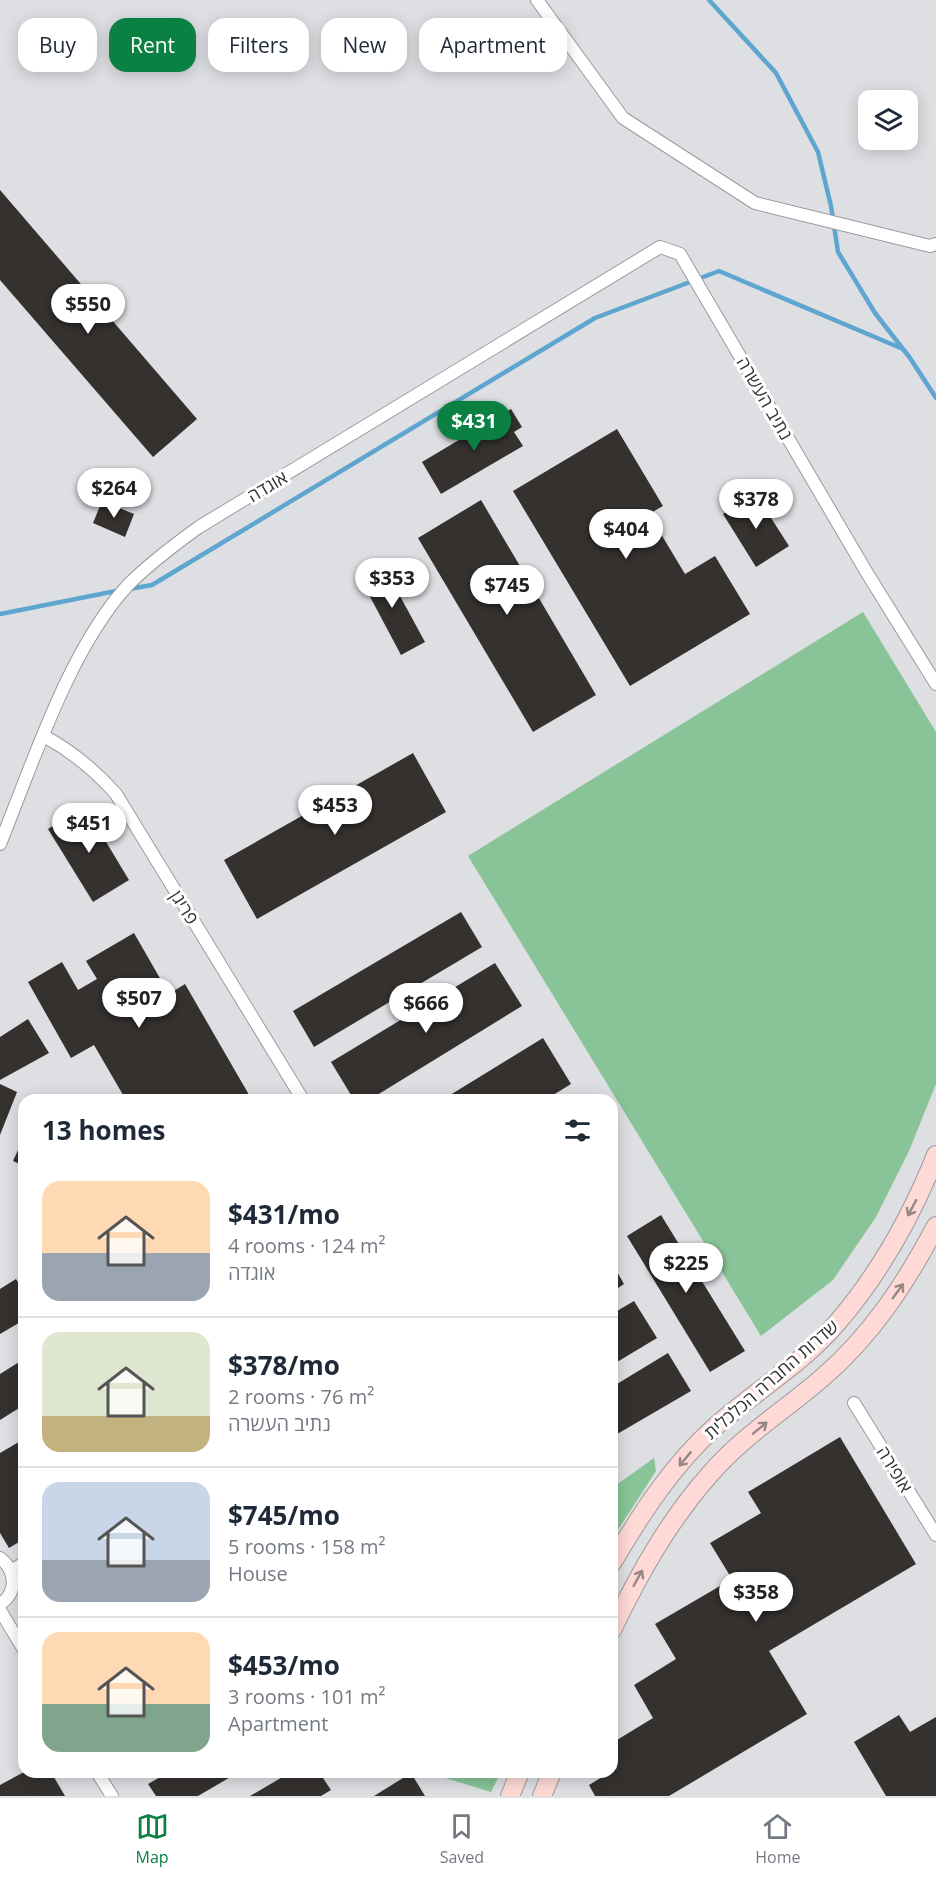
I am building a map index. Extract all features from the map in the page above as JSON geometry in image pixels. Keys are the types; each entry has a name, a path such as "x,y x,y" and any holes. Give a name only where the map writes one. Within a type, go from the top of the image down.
{"main road":[{"name":"שדרות החברה הכלכלית","path":"618,1553 647,1506 689,1453 714,1428 801,1357 837,1323 883,1261 917,1200 936,1155"},
{"name":"שדרות החברה הכלכלית","path":"618,1618 648,1560 671,1523 694,1494 734,1450 820,1380 859,1343 908,1277 936,1226"},
{"path":"510,1796 518,1778"},
{"path":"542,1796 550,1778"}],"street":[{"path":"537,0 623,118 755,203 844,227 930,246 936,244"},
{"name":"נתיב העשרה","path":"660,247 680,254 867,573 936,684"},
{"name":"אוגדה","path":"0,844 44,736 73,672 97,627 127,586 164,552 199,527 660,247"},
{"name":"פריגן","path":"44,736 75,753 97,772 116,794 299,1094"},
{"name":"אופירה","path":"854,1403 936,1535"},
{"path":"0,1558 11,1570 13,1587 10,1595 0,1604"},
{"path":"11,1570 18,1566"},
{"path":"0,1610 18,1640"},
{"path":"102,1778 112,1796"}],"green space":[{"path":"863,612 936,732 936,1084 909,1151 876,1217 833,1280 761,1336 618,1102 618,1094 613,1094 468,856"},
{"path":"654,1458 656,1471 618,1530 618,1484"},
{"path":"446,1778 498,1778 491,1792"}],"building":[{"path":"0,190 197,419 153,457 0,280"},
{"path":"511,409 522,427 514,432 523,446 441,494 422,462"},
{"path":"617,429 663,506 649,514 685,574 715,556 750,614 630,686 513,491"},
{"path":"755,493 789,546 756,567 723,514"},
{"path":"481,500 596,695 533,732 418,538"},
{"path":"102,501 134,514 125,537 93,523"},
{"path":"382,563 425,642 401,655 359,576"},
{"path":"413,753 446,812 257,919 224,860"},
{"path":"85,807 129,880 93,902 48,829"},
{"path":"461,912 482,947 314,1047 293,1011"},
{"path":"134,933 169,994 185,984 249,1094 123,1094 94,1045 71,1058 28,982 62,962 78,990 97,979 86,961"},
{"path":"495,963 522,1006 379,1094 350,1094 331,1062"},
{"path":"28,1019 49,1053 0,1080 0,1037"},
{"path":"543,1038 571,1084 555,1094 452,1094"},
{"path":"0,1084 17,1092 0,1135"},
{"path":"18,1150 18,1163 13,1161"},
{"path":"661,1215 745,1351 710,1372 627,1236"},
{"path":"618,1274 624,1284 618,1288"},
{"path":"16,1279 18,1282 18,1324 0,1334 0,1289"},
{"path":"634,1301 657,1338 618,1361 618,1310"},
{"path":"668,1353 691,1391 618,1434 618,1383"},
{"path":"18,1363 18,1409 0,1420 0,1374"},
{"path":"840,1437 916,1564 769,1651 807,1714 669,1796 595,1796 589,1785 601,1778 618,1778 618,1739 653,1718 634,1685 676,1659 655,1624 732,1579 710,1543 761,1513 748,1492"},
{"path":"18,1442 18,1543 9,1548 0,1533 0,1453"},
{"path":"899,1715 910,1732 936,1717 936,1796 886,1796 854,1742"},
{"path":"18,1775 18,1778 54,1778 65,1796 0,1796 0,1785"},
{"path":"158,1778 229,1778 198,1796 156,1796 148,1784"},
{"path":"281,1778 323,1778 331,1790 321,1796 250,1796"},
{"path":"403,1778 414,1778 425,1796 374,1796"}],"waterway":[{"path":"709,0 776,73 818,152 831,206 838,252 875,313 910,358 936,398"},
{"path":"129,589 152,585 595,318 719,271 903,349"},
{"path":"0,614 121,590"}]}
